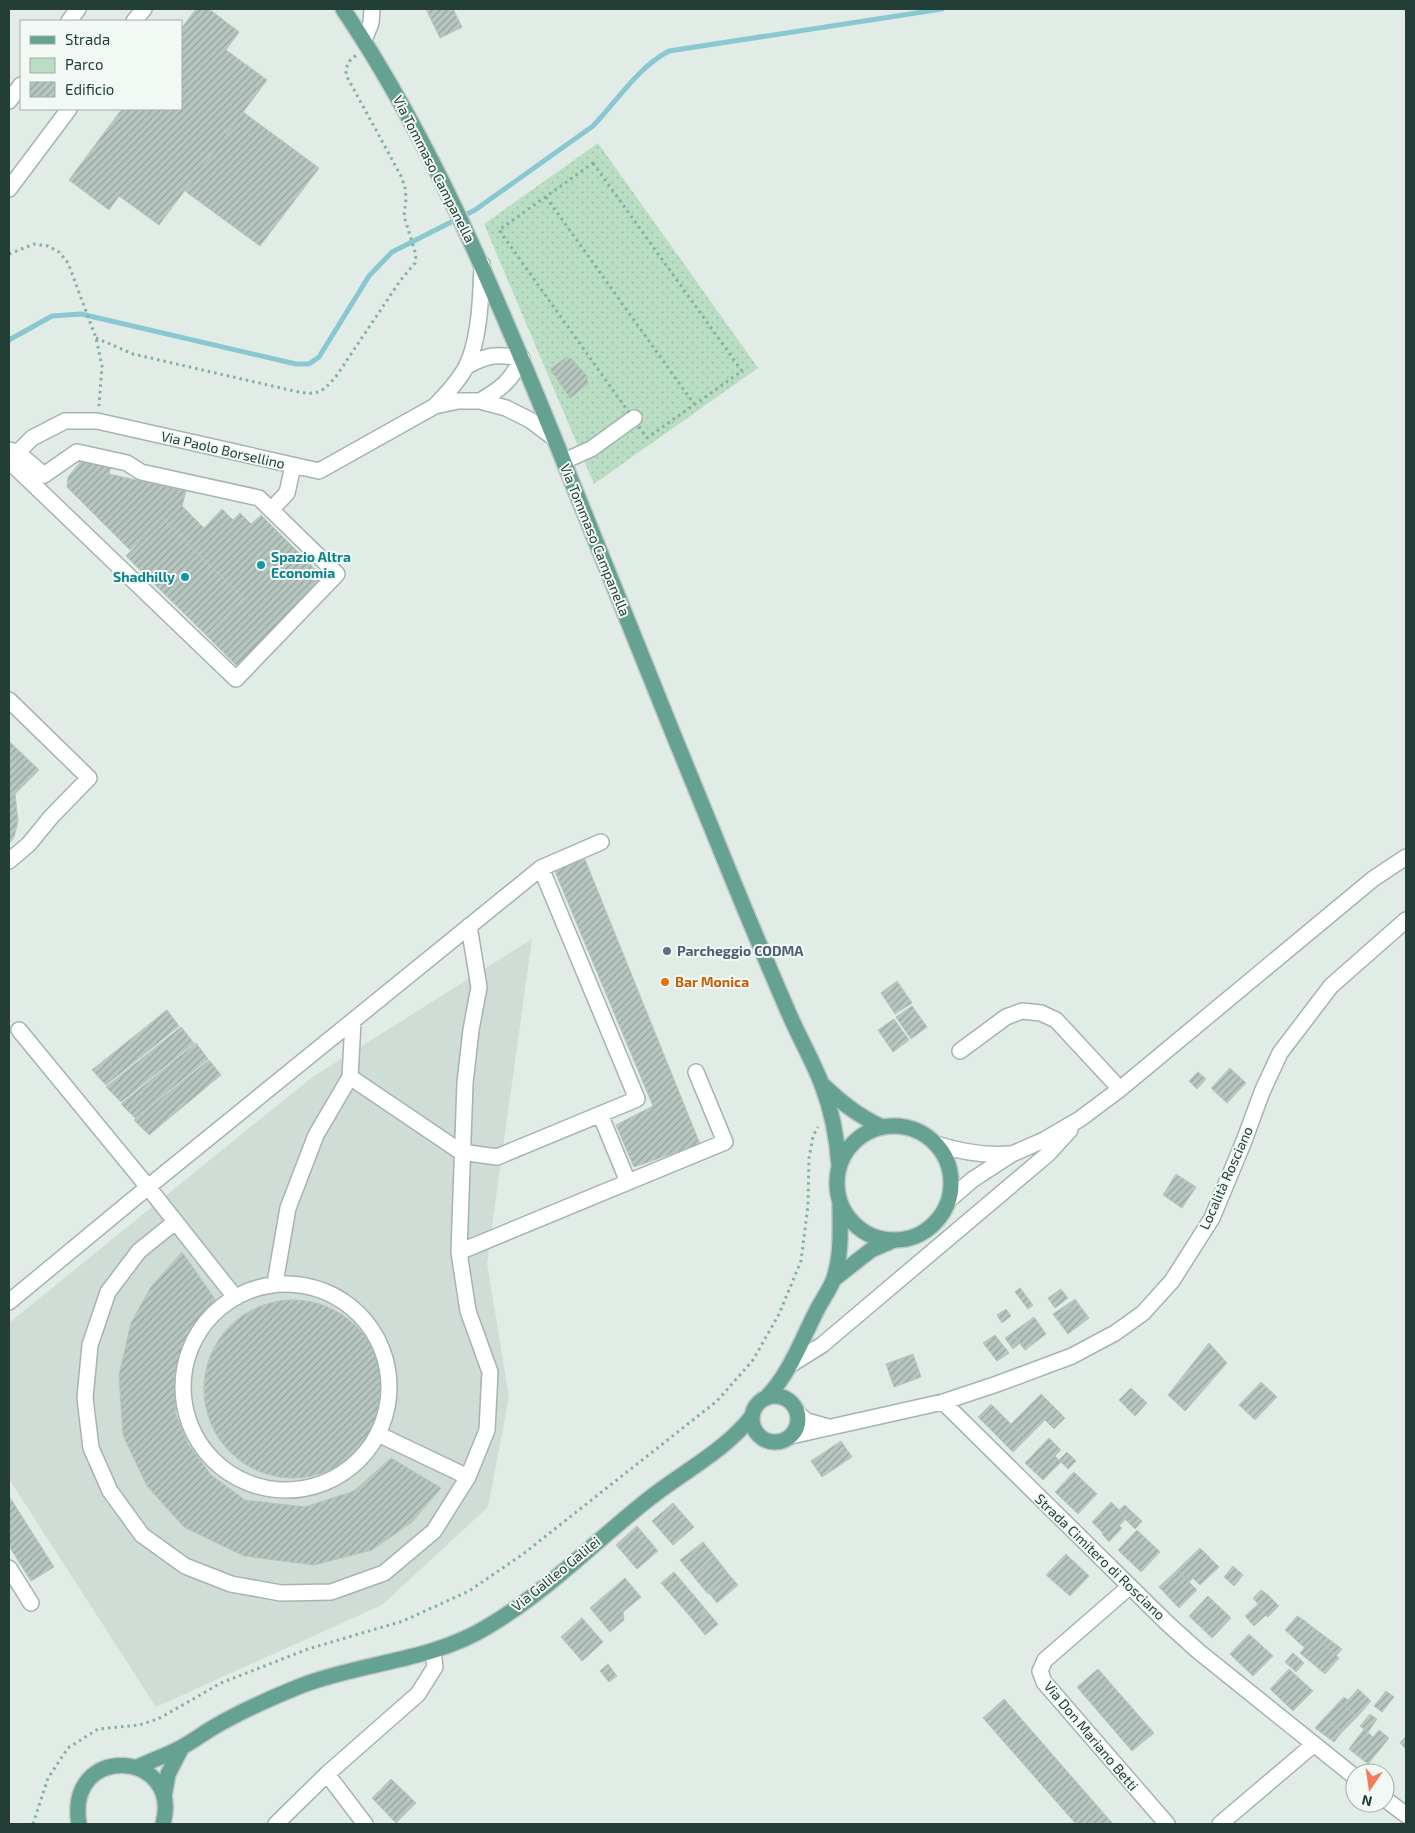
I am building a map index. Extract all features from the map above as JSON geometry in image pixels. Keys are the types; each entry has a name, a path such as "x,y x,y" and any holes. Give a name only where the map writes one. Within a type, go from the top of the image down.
{"main road":[{"name":"Via Tommaso Campanella","path":"343,9 364,40 409,117 482,264 564,461 716,839 790,1017 822,1084 832,1116 839,1165"},
{"name":"Via Tommaso Campanella","path":"822,1084 846,1107 882,1127"},
{"path":"834,1279 871,1250 928,1228 937,1220 948,1200 951,1176 943,1154 936,1144 927,1136 905,1127 882,1127 870,1131 856,1141 844,1154 839,1165 837,1189 848,1216 861,1229 877,1237 894,1240"},
{"path":"727,1444 752,1416 755,1408 774,1389 790,1365 816,1310 834,1279 840,1248 840,1200"},
{"path":"789,1400 790,1365"},
{"path":"727,1444 742,1441 784,1440 791,1436 798,1422 795,1406 789,1400 782,1397 766,1398"},
{"path":"752,1416 756,1431 769,1441"},
{"name":"Via Galileo Galilei","path":"138,1767 182,1747 249,1708 305,1684 433,1652 486,1628 546,1586 625,1517 670,1482 727,1444"},
{"path":"164,1797 168,1774 182,1747"},
{"path":"79,1824 77,1812 78,1798 84,1784 94,1774 107,1766 122,1764 138,1767 151,1775 161,1786 166,1816 163,1824"}],"street":[{"path":"70,20 78,9"},
{"path":"135,20 144,9"},
{"path":"364,40 371,23 372,9"},
{"path":"9,101 20,86"},
{"path":"9,188 68,110"},
{"name":"Via Paolo Borsellino","path":"435,406 454,385 467,366 476,335 481,300 482,264"},
{"path":"467,366 484,357 503,354 522,358"},
{"name":"Via Paolo Borsellino","path":"480,400 500,390 514,375 522,358"},
{"name":"Via Paolo Borsellino","path":"11,456 32,438 65,421 97,421 319,471 435,406 458,401 480,400 506,408 530,420 554,438"},
{"path":"564,461 591,449 634,418"},
{"path":"77,452 127,463 141,472 259,498 338,574 236,679 11,456 44,476 77,452"},
{"path":"271,510 287,493 293,466"},
{"path":"9,700 89,778 52,817 30,844 9,861"},
{"path":"9,1302 541,868 601,842"},
{"path":"948,1200 972,1180 1012,1154 1044,1140 1080,1119 1120,1089 1373,879 1406,857"},
{"path":"350,1077 461,1152 496,1158 637,1099 541,868"},
{"name":"Località Rosciano","path":"943,1402 1072,1356 1115,1333 1143,1312 1172,1281 1212,1218 1262,1092 1280,1053 1331,986 1406,920"},
{"path":"175,1222 139,1251 108,1292 90,1345 85,1398 91,1448 110,1491 142,1535 185,1566 231,1584 281,1593 331,1592 384,1573 434,1531 468,1477 486,1430 490,1372 468,1311 459,1252 461,1152 466,1074 471,1030 479,987 469,926"},
{"path":"960,1051 1006,1017 1022,1011 1041,1012 1056,1020 1120,1089"},
{"path":"274,1283 288,1208 316,1135 350,1077 353,1022"},
{"path":"19,1030 148,1187 235,1297"},
{"path":"459,1252 725,1142 696,1072"},
{"path":"600,1114 628,1182"},
{"path":"790,1365 822,1346 1025,1174 1048,1154 1080,1119"},
{"path":"936,1144 993,1156 1012,1154"},
{"path":"274,1283 312,1286 351,1305 382,1343 392,1386 380,1435 350,1472 299,1492 248,1486 208,1458 185,1416 183,1368 200,1327 235,1297 274,1283"},
{"path":"791,1436 943,1402"},
{"name":"Strada Cimitero di Rosciano","path":"943,1402 1129,1587 1198,1651 1345,1769"},
{"path":"798,1414 807,1421 829,1427"},
{"path":"380,1435 468,1477"},
{"path":"9,1568 31,1603"},
{"name":"Via Don Mariano Betti","path":"1129,1587 1045,1660 1040,1671 1044,1682 1167,1824"},
{"path":"276,1824 327,1774 418,1694 435,1667 433,1652"},
{"path":"1220,1824 1313,1745"},
{"path":"327,1774 366,1824"},
{"path":"1395,1807 1406,1815"}],"path":[{"path":"96,338 133,354 311,394 326,388 415,263 416,255 406,227 404,187 401,176 346,76 346,68 351,59"},
{"path":"593,163 742,370 648,438 499,230 546,197 593,163"},
{"path":"546,197 694,404"},
{"path":"9,254 34,244 48,246 59,252 68,263 96,338 102,366 97,421"},
{"path":"34,1824 48,1778 68,1748 98,1729 139,1725 158,1719 221,1683 308,1649 403,1621 469,1591 523,1554 717,1401 753,1360 779,1314 801,1261 808,1205 809,1158 813,1136 820,1124"}],"shaded area":[{"path":"532,939 487,1263 509,1397 488,1507 382,1605 156,1707 9,1479 9,1323 311,1078"}],"green space":[{"path":"598,143 758,368 594,484 484,224"}],"building":[{"path":"196,9 209,9 239,32 226,50 267,80 159,225 119,196 109,210 69,180 121,110 182,110 182,28"},
{"path":"426,9 453,9 462,27 440,38"},
{"path":"243,112 319,168 260,246 185,191"},
{"path":"565,358 572,359 587,376 588,384 570,398 550,369"},
{"name":"Spazio Altra Economia","path":"82,460 111,466 109,474 186,491 182,506 204,528 222,509 233,520 240,513 251,524 261,515 326,580 239,668 206,635 243,598 162,518 130,550 67,487 68,477"},
{"name":"Shadhilly","path":"162,518 243,598 206,635 126,556"},
{"path":"9,741 39,770 15,794 9,788"},
{"path":"9,788 15,794 9,800"},
{"path":"15,794 18,821 14,837 9,844 9,800"},
{"path":"584,857 700,1144 634,1167 616,1125 653,1106 554,869"},
{"path":"897,981 912,1003 895,1014 881,993"},
{"path":"912,1006 927,1027 911,1039 896,1017"},
{"path":"167,1010 179,1026 106,1085 92,1070"},
{"path":"894,1019 909,1040 893,1052 878,1030"},
{"path":"181,1027 194,1043 121,1102 106,1087"},
{"path":"196,1043 208,1059 135,1118 121,1104"},
{"path":"209,1060 221,1075 149,1135 134,1120"},
{"path":"1230,1068 1246,1083 1227,1103 1211,1088"},
{"path":"1198,1072 1206,1079 1197,1089 1189,1081"},
{"path":"1176,1174 1196,1187 1182,1208 1163,1195"},
{"path":"182,1252 215,1299 192,1328 174,1374 176,1415 188,1444 211,1475 245,1500 305,1507 354,1491 391,1458 441,1488 412,1522 372,1550 314,1565 244,1556 184,1527 147,1486 123,1435 119,1375 131,1323 151,1287"},
{"path":"1020,1288 1033,1305 1028,1309 1015,1292"},
{"path":"1061,1289 1068,1298 1055,1308 1048,1298"},
{"path":"1075,1299 1077,1302 1056,1318 1053,1314"},
{"path":"293,1300 327,1307 342,1315 356,1326 367,1340 375,1355 382,1389 375,1423 367,1438 356,1452 342,1463 327,1471 293,1478 259,1471 244,1463 230,1452 219,1438 211,1423 204,1389 211,1355 219,1340 230,1326 244,1315 259,1307"},
{"path":"1077,1302 1089,1318 1068,1334 1056,1318"},
{"path":"1006,1309 1011,1316 1002,1323 997,1315"},
{"path":"1034,1317 1046,1334 1025,1350 1012,1333"},
{"path":"1012,1333 1020,1343 1013,1349 1005,1338"},
{"path":"995,1335 1009,1353 997,1361 983,1343"},
{"path":"1209,1343 1227,1363 1185,1411 1168,1395"},
{"path":"913,1354 921,1377 894,1387 886,1364"},
{"path":"1261,1382 1277,1397 1255,1420 1239,1405"},
{"path":"1131,1388 1147,1403 1135,1416 1119,1400"},
{"path":"1041,1394 1065,1418 1054,1429 1045,1420 1026,1439 1011,1424"},
{"path":"991,1404 1011,1424 998,1437 978,1417"},
{"path":"1011,1424 1026,1439 1013,1452 998,1437"},
{"path":"1049,1438 1061,1450 1055,1456 1061,1462 1043,1480 1025,1463"},
{"path":"841,1441 852,1457 822,1477 811,1461"},
{"path":"1067,1452 1076,1461 1068,1469 1059,1460"},
{"path":"1074,1472 1097,1494 1078,1514 1055,1492"},
{"path":"9,1496 54,1567 31,1581 9,1546"},
{"path":"1111,1502 1127,1518 1119,1526 1122,1528 1109,1542 1092,1522"},
{"path":"673,1503 694,1527 673,1545 652,1521"},
{"path":"1125,1505 1132,1512 1127,1518 1119,1510"},
{"path":"1132,1512 1142,1521 1135,1529 1125,1519"},
{"path":"637,1526 658,1551 637,1569 616,1545"},
{"path":"1137,1530 1160,1552 1141,1572 1118,1550"},
{"path":"703,1542 716,1558 694,1577 680,1560"},
{"path":"1200,1548 1219,1567 1200,1585 1193,1578 1189,1582 1177,1570"},
{"path":"1066,1554 1089,1576 1070,1596 1046,1575"},
{"path":"716,1558 730,1576 708,1594 694,1577"},
{"path":"1233,1566 1243,1575 1234,1586 1224,1577"},
{"path":"1177,1570 1197,1590 1179,1608 1159,1587"},
{"path":"674,1572 707,1611 694,1621 661,1583"},
{"path":"730,1576 738,1585 717,1603 709,1593"},
{"path":"625,1578 641,1597 623,1612 624,1620 610,1632 590,1608"},
{"path":"1261,1590 1268,1595 1258,1604 1253,1598"},
{"path":"1268,1595 1279,1606 1268,1617 1257,1605"},
{"path":"1208,1596 1231,1618 1212,1638 1189,1616"},
{"path":"1257,1605 1266,1615 1254,1626 1245,1616"},
{"path":"707,1611 718,1624 705,1635 694,1621"},
{"path":"1297,1616 1305,1621 1292,1636 1285,1630"},
{"path":"582,1618 603,1642 582,1661 561,1637"},
{"path":"1305,1621 1311,1626 1297,1641 1292,1636"},
{"path":"1311,1626 1319,1632 1305,1648 1297,1641"},
{"path":"1319,1632 1342,1649 1336,1656 1315,1636"},
{"path":"1249,1634 1273,1656 1253,1676 1230,1654"},
{"path":"1315,1636 1339,1658 1325,1674 1300,1653"},
{"path":"1293,1653 1304,1663 1296,1672 1285,1662"},
{"path":"608,1664 617,1676 609,1682 600,1671"},
{"path":"1098,1669 1154,1733 1132,1751 1077,1687"},
{"path":"1289,1669 1313,1691 1293,1711 1270,1689"},
{"path":"1358,1689 1371,1701 1357,1717 1340,1701 1344,1697 1348,1700"},
{"path":"1386,1691 1394,1697 1382,1712 1374,1706"},
{"path":"1004,1699 1113,1824 1076,1824 983,1718"},
{"path":"1340,1701 1357,1717 1342,1732 1325,1717"},
{"path":"1370,1714 1377,1719 1368,1732 1360,1726"},
{"path":"1325,1717 1342,1732 1334,1742 1315,1728"},
{"path":"1364,1729 1373,1737 1379,1730 1389,1738 1369,1763 1349,1749"},
{"path":"1406,1736 1406,1749 1400,1743"},
{"path":"391,1779 416,1803 396,1823 372,1798"}],"waterway":[{"path":"9,340 52,316 81,314 296,364 309,364 319,357 369,276 392,252 475,210 593,126 637,75 669,51 942,9"}],"place":[{"name":"Spazio Altra Economia","path":"261,565"},
{"name":"Shadhilly","path":"185,577"},
{"name":"Parcheggio CODMA","path":"667,951"},
{"name":"Bar Monica","path":"665,982"}]}
